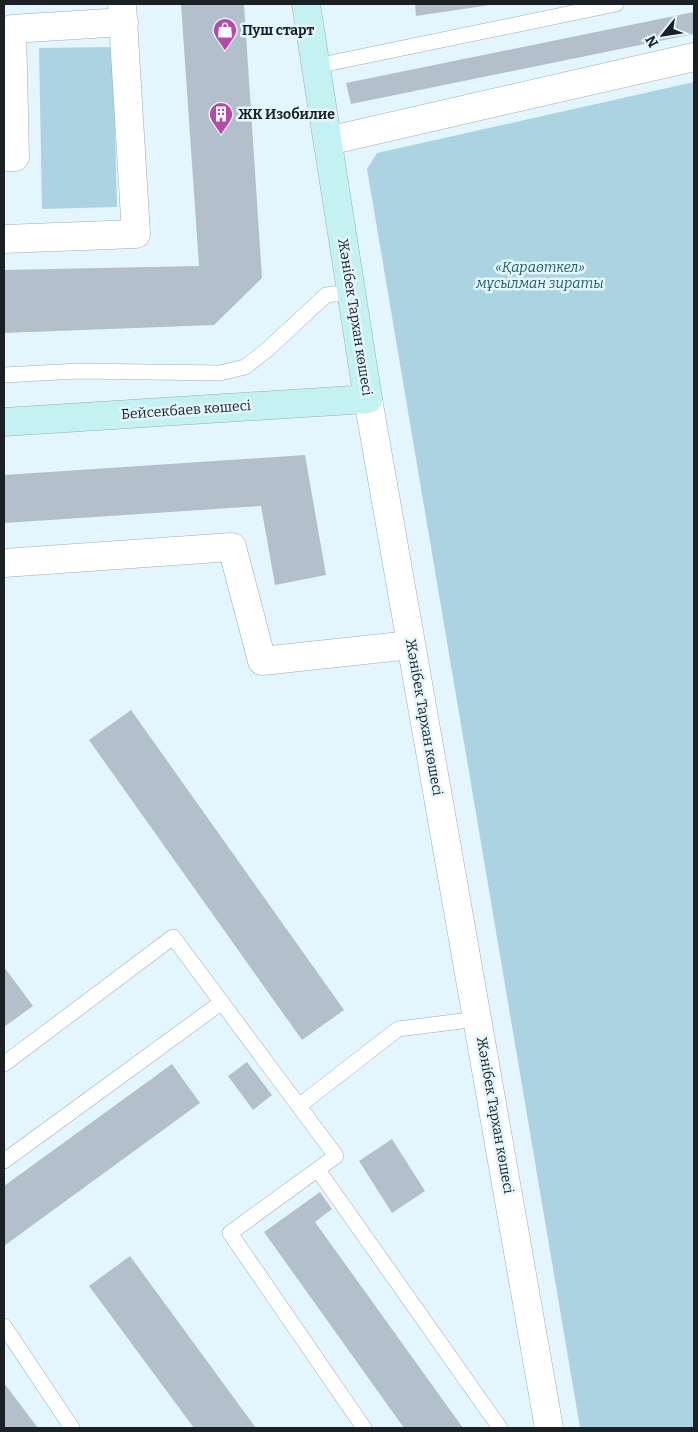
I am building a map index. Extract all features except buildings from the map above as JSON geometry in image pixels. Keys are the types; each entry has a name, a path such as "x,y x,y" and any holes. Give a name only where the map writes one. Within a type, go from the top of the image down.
{"street":[{"name":"Жәнібек Тархан көшесі","path":"306,4 368,399 549,1428"},
{"path":"4,157 16,156 12,30 123,13 136,234 4,239"},
{"path":"328,141 694,57"},
{"name":"Бейсекбаев көшесі","path":"4,422 368,399"},
{"path":"4,563 232,547 262,661 411,645"}],"lane":[{"path":"316,66 616,4"},
{"path":"4,375 78,371 220,373 245,367 267,350 326,294 351,292"},
{"path":"4,1064 173,937 300,1105 336,1156 230,1233 364,1428"},
{"path":"4,1161 222,1002"},
{"path":"300,1105 398,1029 478,1019"},
{"path":"318,1170 500,1428"},
{"path":"4,1326 72,1428"}],"green space":[{"path":"113,47 117,207 42,209 39,48"},
{"name":"«Қараөткел» мұсылман зираты","path":"694,82 694,1428 580,1428 367,169 377,153"}],"place":[{"name":"Пуш старт","path":"225,51"},
{"name":"ЖК Изобилие","path":"221,135"}]}
